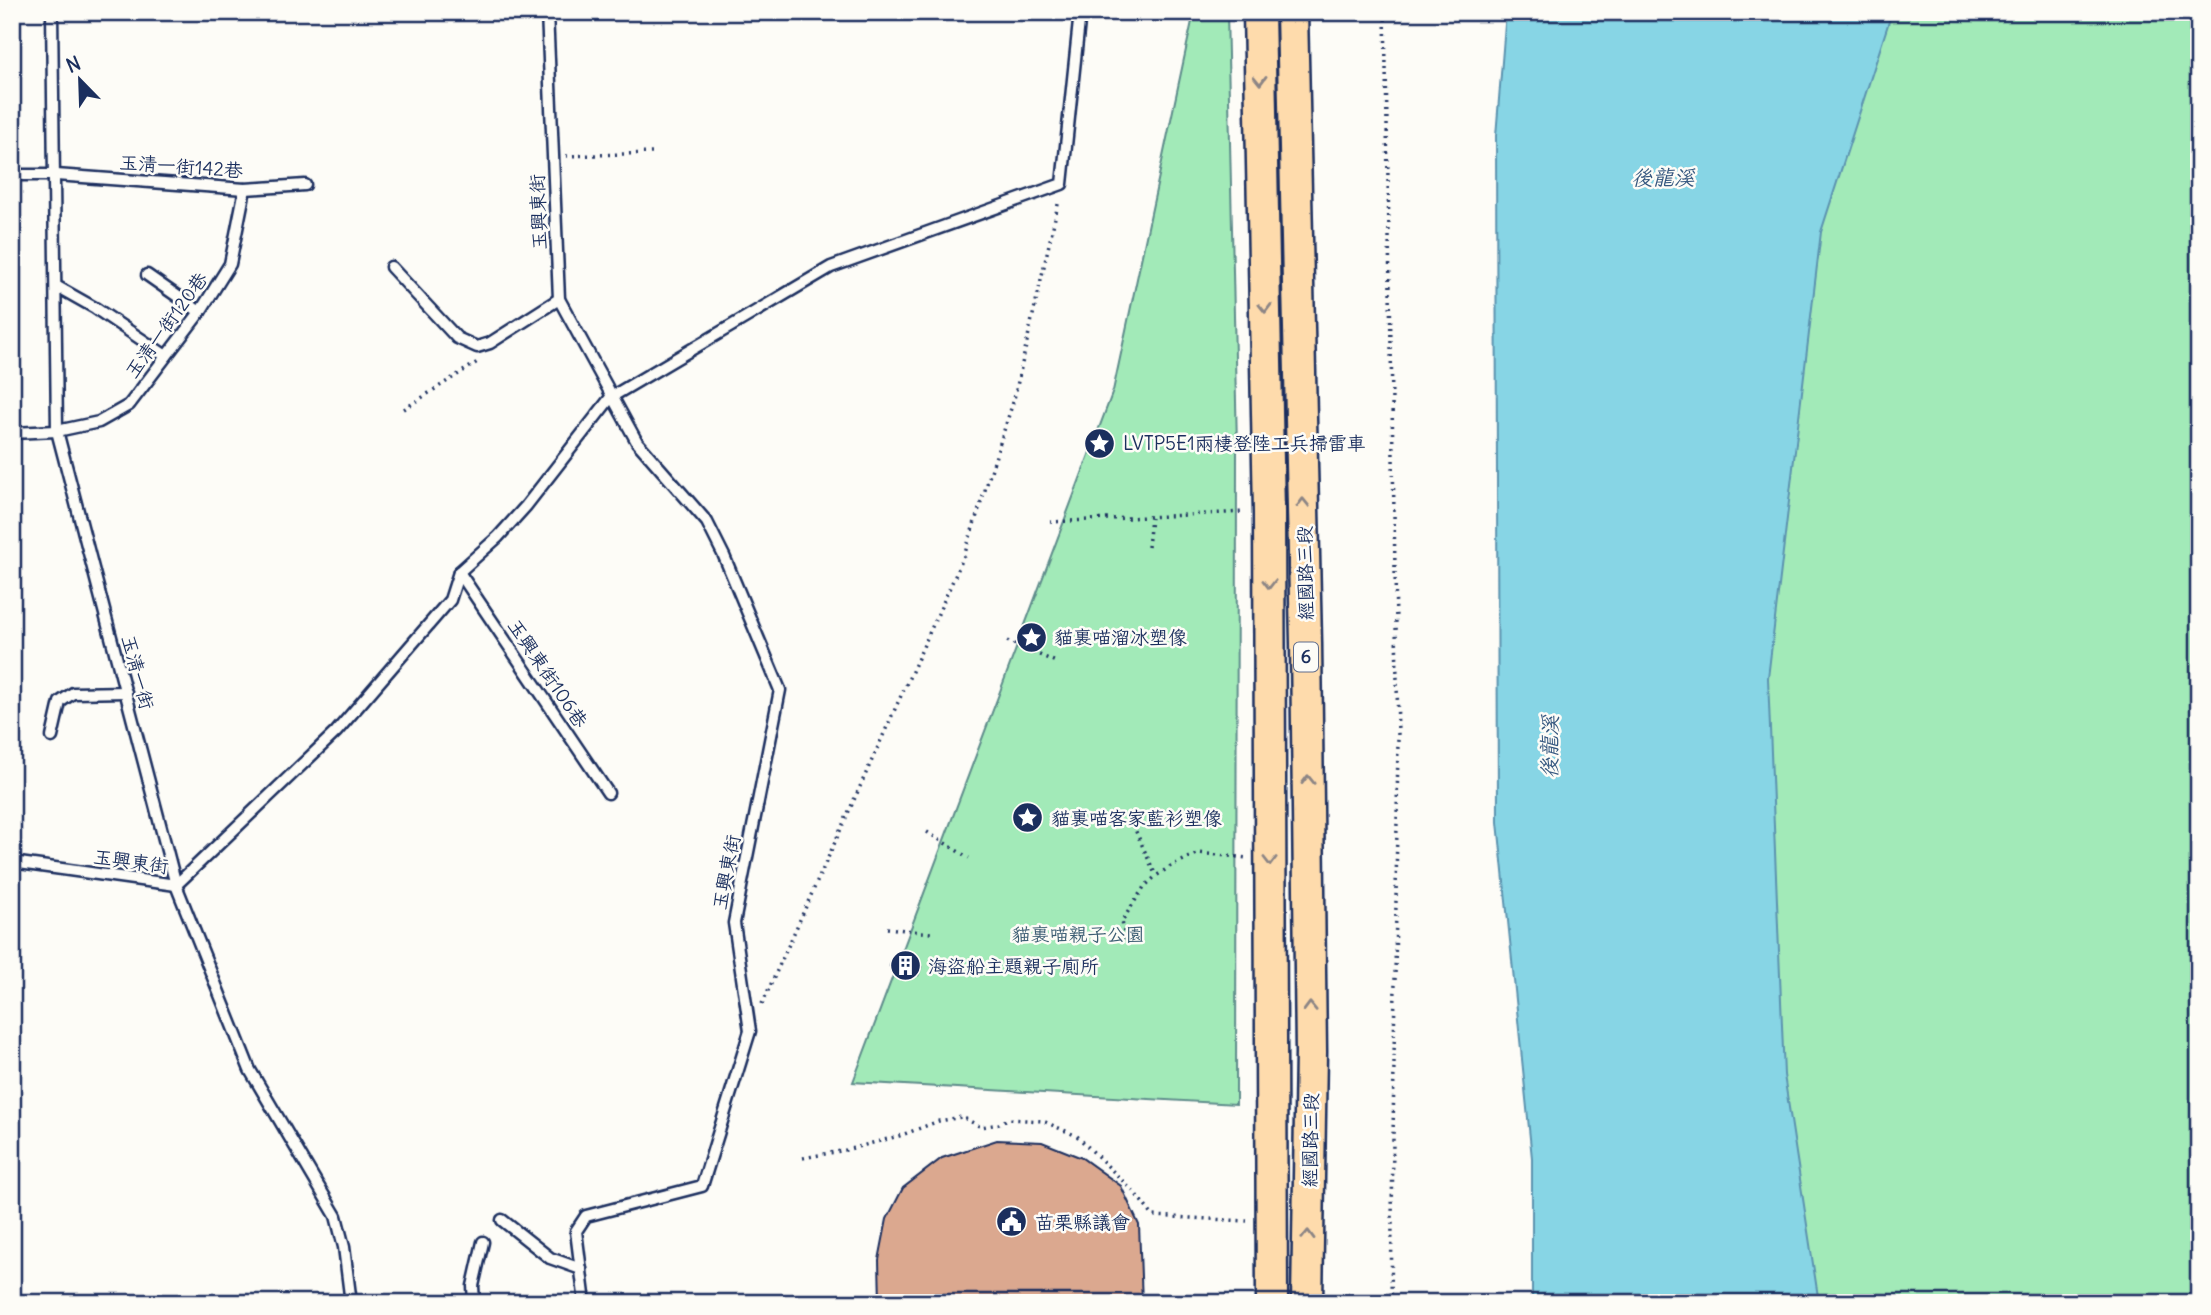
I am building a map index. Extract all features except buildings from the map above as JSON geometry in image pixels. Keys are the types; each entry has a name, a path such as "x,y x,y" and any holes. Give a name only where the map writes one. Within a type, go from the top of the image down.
{"main road":[{"name":"經國路三段","path":"1259,12 1269,512 1272,1303"},
{"name":"經國路三段","path":"1292,12 1306,657 1311,1052 1307,1303"}],"lane":[{"name":"玉清一街","path":"52,12 57,430 176,885 250,1070 336,1216 344,1247 351,1303"},
{"name":"玉興東街","path":"547,12 559,299 637,442 707,522 780,690 734,923 750,1031 702,1186 586,1216 576,1231 585,1303"},
{"path":"611,397 831,267 1062,184 1080,12"},
{"name":"玉清一街142巷","path":"12,174 245,189 305,185"},
{"name":"玉清一街120巷","path":"12,433 57,430 99,422 129,405 200,312 230,264 245,189"},
{"path":"391,267 457,338 477,347 485,345 559,299"},
{"path":"146,275 200,312"},
{"path":"56,286 95,308 166,356"},
{"name":"玉興東街","path":"12,862 176,885 336,732 450,600 459,572 498,537 526,506 611,397"},
{"name":"玉興東街106巷","path":"459,572 608,793"},
{"path":"52,737 60,702 73,693 126,692"},
{"path":"502,1220 550,1258 581,1269"},
{"path":"474,1303 473,1286 483,1242"}],"path":[{"path":"1385,12 1398,736 1391,1303"},
{"path":"553,157 652,153"},
{"path":"750,1031 964,556 1014,399 1062,184"},
{"path":"404,409 485,357 485,345"},
{"path":"1051,522 1246,512"},
{"path":"1147,547 1151,517"},
{"path":"1007,641 1058,663"},
{"path":"1133,825 1156,876"},
{"path":"927,832 969,859"},
{"path":"1139,938 1125,939 1122,921 1144,887 1156,876 1199,853 1249,858"},
{"path":"887,928 931,933"},
{"path":"803,1158 846,1150 899,1136 939,1121 962,1117 981,1127 999,1125 1008,1119 1043,1121 1077,1136 1135,1193 1153,1216 1250,1221"}],"green space":[{"name":"貓裏喵親子公園","path":"1194,12 1227,12 1237,445 1236,1104 853,1082 1113,391"},
{"path":"1655,12 2199,12 2199,1303 1785,1303"}],"water":[{"name":"後龍溪","path":"1506,12 1892,12 1821,232 1768,678 1784,1075 1819,1303 1532,1303 1532,1158 1498,822 1496,136"}],"place":[{"name":"LVTP5E1兩棲登陸工兵掃雷車","path":"1100,443"},
{"name":"貓裏喵溜冰塑像","path":"1031,637"},
{"name":"貓裏喵客家藍衫塑像","path":"1028,818"},
{"name":"海盜船主題親子廁所","path":"905,966"},
{"name":"苗栗縣議會","path":"1012,1222"}]}
